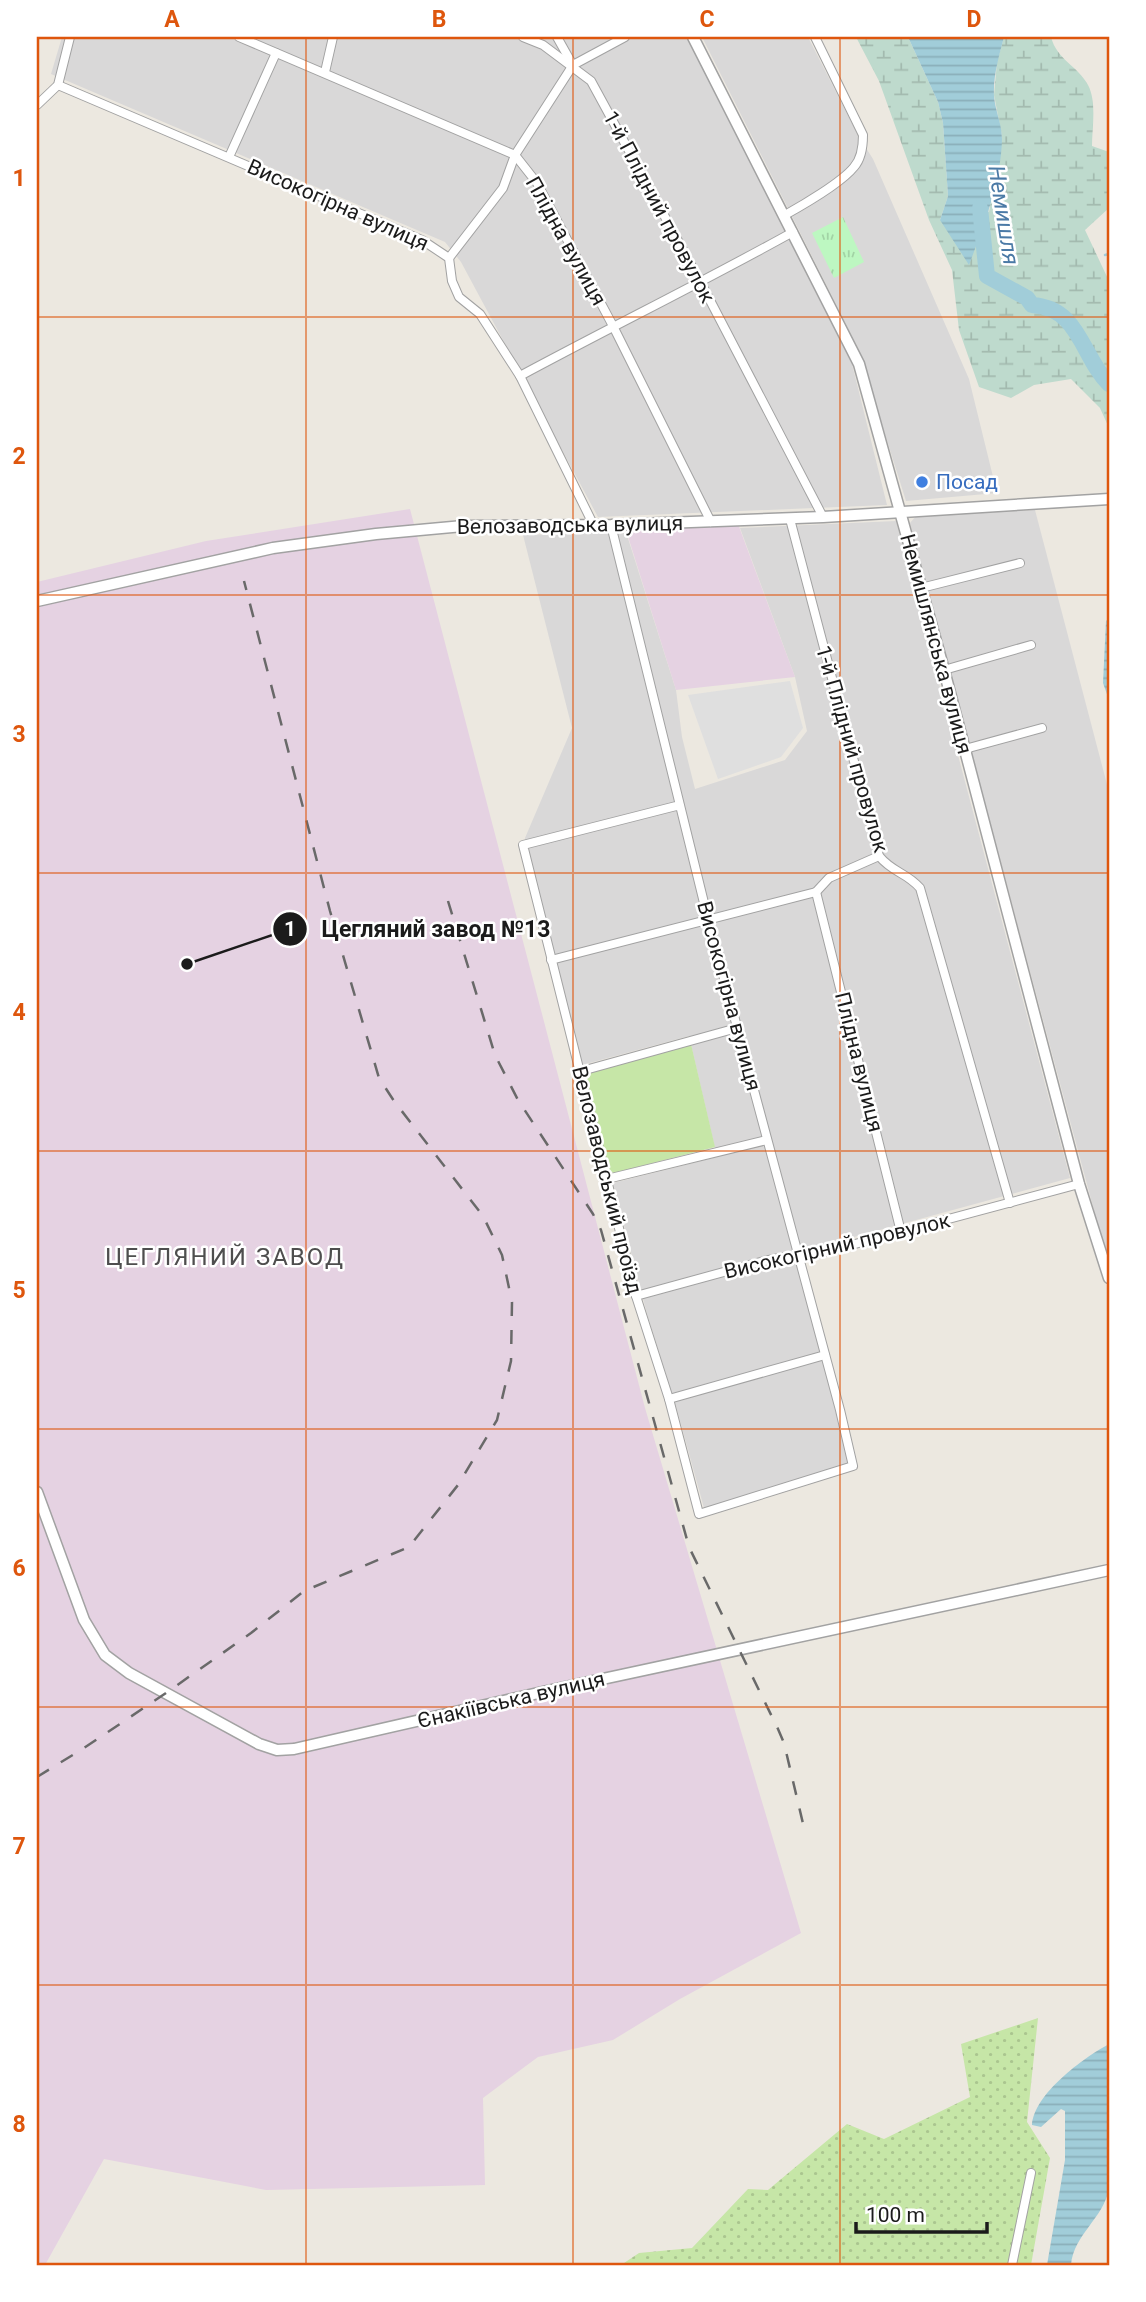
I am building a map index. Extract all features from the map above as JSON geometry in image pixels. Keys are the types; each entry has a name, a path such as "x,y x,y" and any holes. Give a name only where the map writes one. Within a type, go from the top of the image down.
{"street":[{"path":"37,105 58,85 70,37"},
{"name":"Плідна вулиця","path":"239,37 515,155 537,183 613,326 711,522"},
{"path":"325,72 333,37"},
{"name":"1-й Плідний провулок","path":"523,37 542,45 573,65 591,81 701,283 823,517"},
{"path":"557,37 573,65"},
{"path":"449,258 503,188 515,155 573,65 625,37"},
{"name":"Немишлянська вулиця","path":"692,37 859,364 944,670 1079,1184 1109,1278"},
{"path":"785,215 855,167 863,149 863,135 815,37"},
{"path":"229,157 276,53"},
{"name":"Високогірна вулиця","path":"58,85 422,240 449,258 452,281 459,297 480,314 520,376 594,526"},
{"path":"520,376 701,283 793,232"},
{"name":"Велозаводська вулиця","path":"37,600 286,546 463,526 594,526 790,519 1109,499"},
{"name":"1-й Плідний провулок","path":"790,519 879,856 890,869 910,876 920,888 1010,1203"},
{"name":"Високогірна вулиця","path":"611,525 708,919 853,1466 699,1514"},
{"path":"921,588 1020,563"},
{"path":"944,670 1031,645"},
{"path":"965,749 1042,728"},
{"name":"Велозаводський проїзд","path":"680,805 523,845 636,1296 669,1399 699,1514"},
{"path":"551,960 816,892 829,878 879,856"},
{"name":"Плідна вулиця","path":"816,892 901,1233"},
{"path":"578,1072 737,1028"},
{"path":"607,1179 766,1140"},
{"name":"Високогірний провулок","path":"636,1296 764,1261 784,1257 799,1259 1079,1184"},
{"path":"669,1399 825,1355"},
{"name":"Єнакіївська вулиця","path":"37,1493 84,1620 105,1654 129,1673 260,1744 277,1750 294,1749 555,1689 1109,1570"},
{"path":"1012,2265 1031,2173"}],"shaded area":[{"path":"62,37 687,37 852,364 887,505 598,517 461,262 445,242 51,74"},
{"path":"702,37 808,37 873,159 969,379 997,493 906,501 858,348"},
{"path":"410,509 645,1408 801,1933 680,1999 613,2040 538,2057 483,2098 485,2185 266,2190 104,2159 45,2265 37,2265 37,582 206,541"},
{"path":"1035,510 1109,792 1109,1259 910,523 916,516"},
{"path":"896,521 1070,1178 795,1253 849,1464 704,1508 647,1314 613,1183 717,1157 689,1036 582,1065 525,838 572,728 523,535 626,532 676,690 682,737 695,789 785,760 807,731 795,677 740,528"},
{"path":"738,524 795,677 676,690 626,530"},
{"path":"790,681 803,728 781,757 718,779 688,695"}],"green space":[{"path":"856,37 908,37 938,102 943,123 948,196 940,220 989,212 1002,136 994,95 997,62 1004,37 1051,37 1058,52 1084,78 1092,99 1092,146 1109,152 1109,208 1085,230 1109,281 1109,428 1100,408 1071,379 1034,385 1011,398 979,387 959,330 952,270 929,220 879,81"},
{"path":"843,217 864,262 834,278 812,233"},
{"path":"691,1044 715,1147 614,1173 608,1171 584,1078 587,1073"},
{"path":"1038,2018 1027,2122 1050,2158 1031,2265 621,2265 639,2253 692,2248 748,2189 768,2190 847,2124 884,2139 970,2097 961,2044"}],"water":[{"path":"908,37 1004,37 994,89 1002,133 999,171 991,203 969,265 940,220 948,196 943,123 938,102"},
{"path":"1109,618 1109,700 1103,683 1106,621"},
{"path":"1109,2044 1109,2189 1106,2200 1077,2244 1071,2265 1047,2265 1065,2160 1065,2111 1061,2109 1041,2127 1032,2125 1035,2113 1050,2089 1086,2058"}],"waterway":[{"name":"Немишля","path":"980,208 987,276 1027,298 1032,305 1048,308 1060,315 1078,335 1109,384"},
{"path":"1105,255 1109,254"}],"railway":[{"path":"37,1777 166,1693 251,1633 304,1591 409,1547 458,1485 497,1420 511,1361 512,1302 502,1255 483,1216 379,1078 330,911 244,581"},
{"path":"448,901 495,1055 518,1100 601,1230 689,1547 784,1743 805,1832"}],"place":[{"name":"Посад","path":"922,482"},
{"name":"Цегляний завод №13","path":"187,964"}],"district":[{"name":"ЦЕГЛЯНИЙ ЗАВОД","path":"225,1257"}]}
